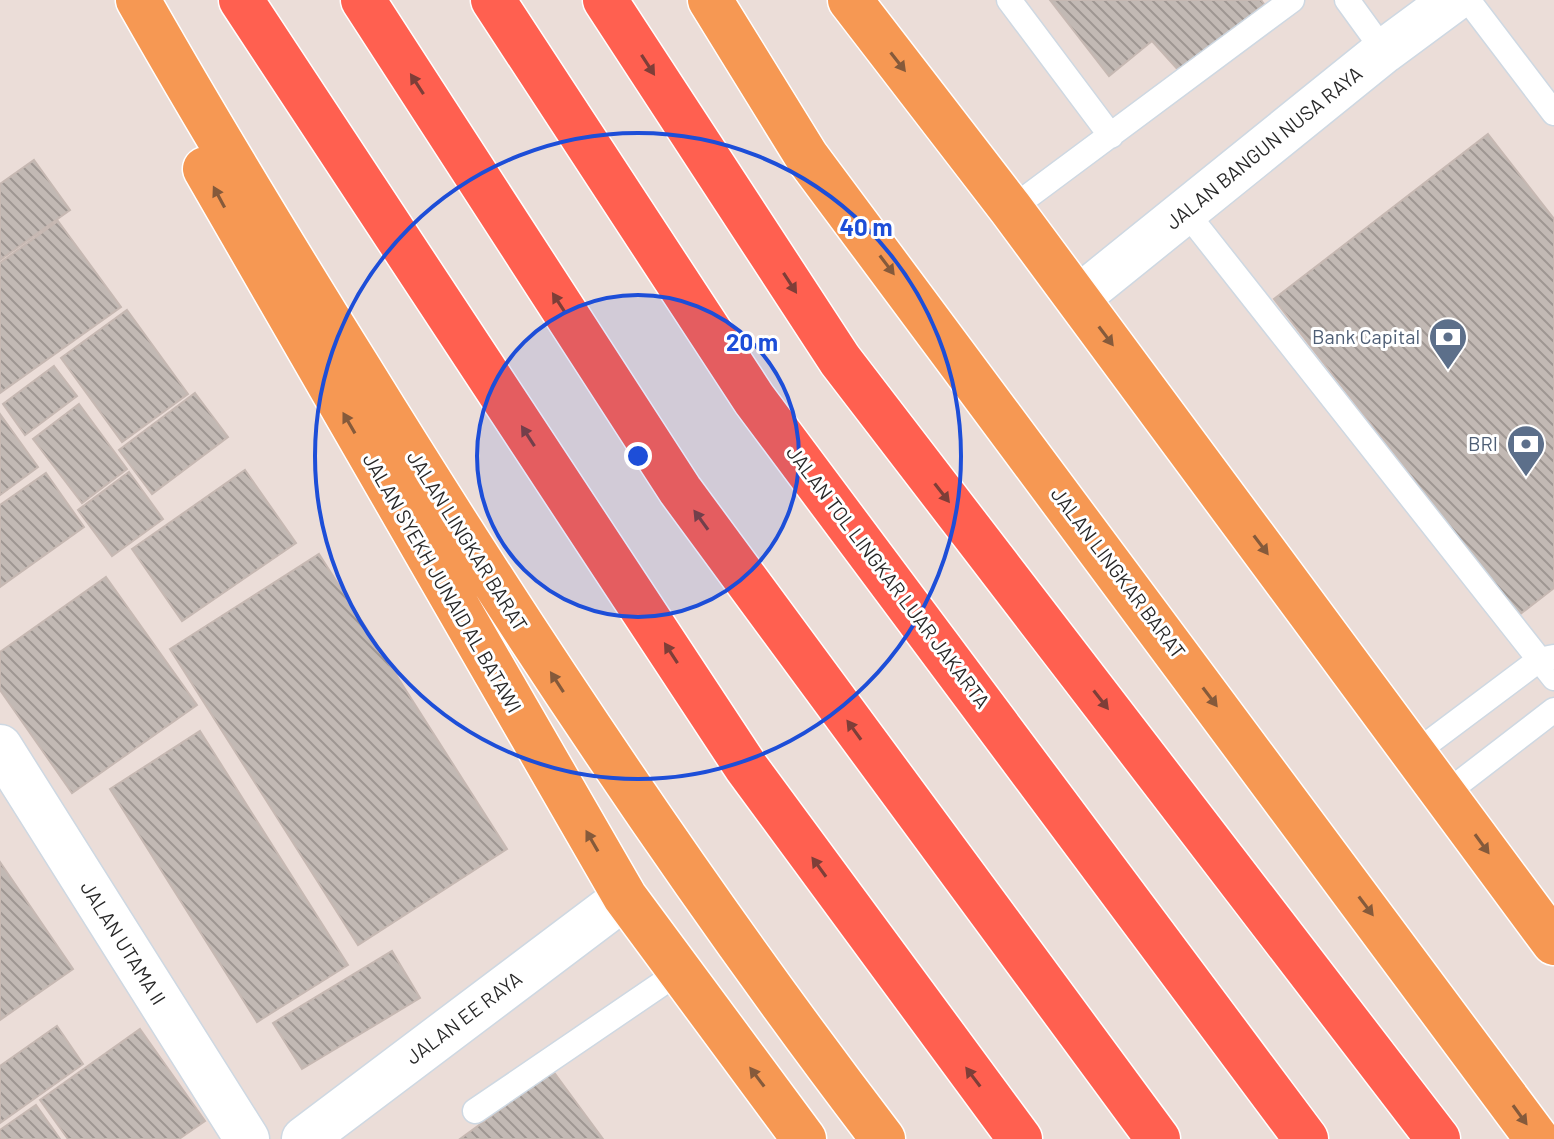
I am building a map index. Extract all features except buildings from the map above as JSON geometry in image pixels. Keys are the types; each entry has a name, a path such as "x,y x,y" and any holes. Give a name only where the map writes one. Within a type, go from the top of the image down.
{"highway":[{"path":"241,0 746,767 1020,1139"},
{"path":"363,0 680,490 900,793 1158,1139"},
{"name":"JALAN TOL LINGKAR LUAR JAKARTA","path":"493,0 754,399 1306,1139"},
{"path":"605,0 840,360 1438,1139"}],"main road":[{"name":"JALAN SYEKH JUNAID AL BATAWI","path":"125,0 220,200 625,897 804,1139"},
{"name":"JALAN LINGKAR BARAT","path":"138,0 243,181 463,538 600,747 741,948 883,1139"},
{"name":"JALAN LINGKAR BARAT","path":"710,0 807,157 1537,1139"},
{"path":"850,0 1078,298 1554,943"}],"street":[{"name":"JALAN BANGUN NUSA RAYA","path":"1078,298 1384,51 1453,0"},
{"name":"JALAN UTAMA II","path":"0,747 247,1139"},
{"name":"JALAN EE RAYA","path":"304,1139 625,897"}],"lane":[{"path":"1009,0 1111,136"},
{"path":"1011,209 1292,0"},
{"path":"1347,0 1384,51"},
{"path":"1468,0 1554,113"},
{"path":"1185,211 1549,665 1415,753"},
{"path":"1445,794 1554,710"},
{"path":"475,1111 679,972"}],"place":[{"name":"Bank Capital","path":"1448,371"},
{"name":"BRI","path":"1526,478"}]}
